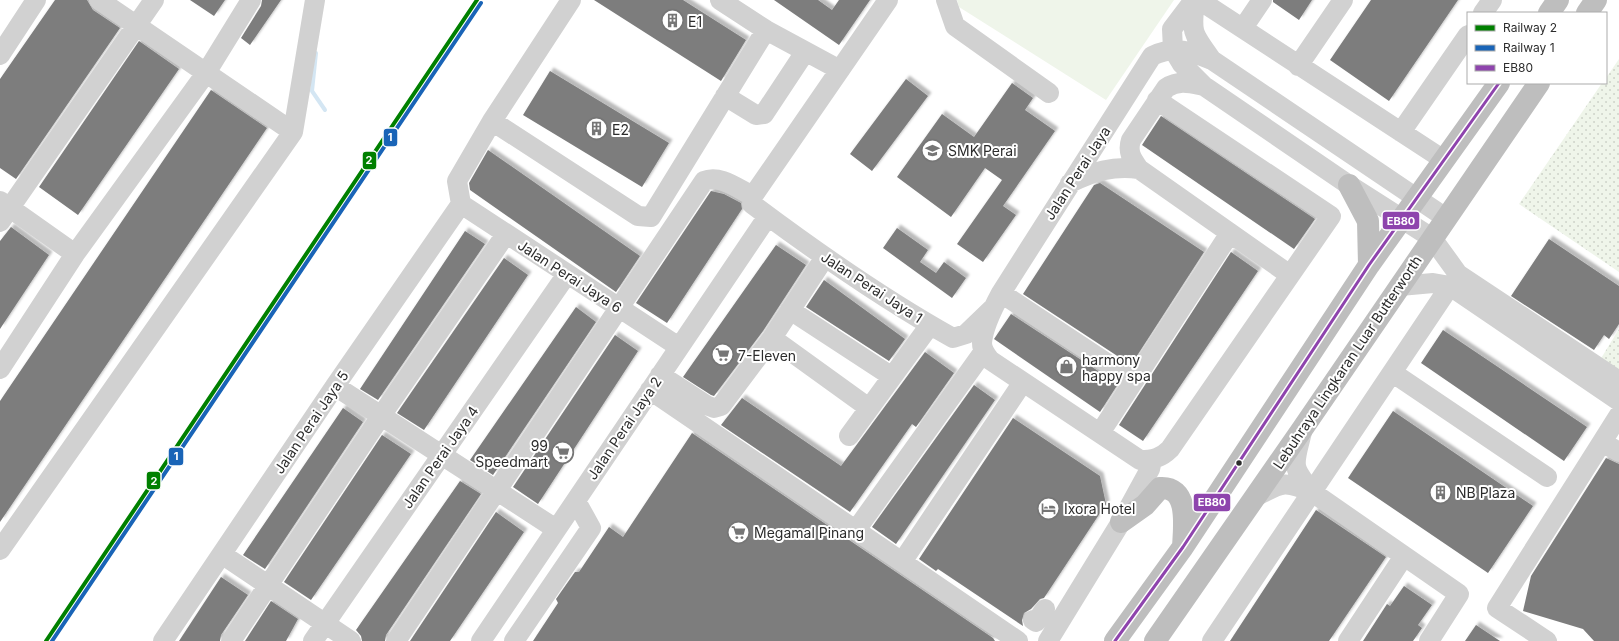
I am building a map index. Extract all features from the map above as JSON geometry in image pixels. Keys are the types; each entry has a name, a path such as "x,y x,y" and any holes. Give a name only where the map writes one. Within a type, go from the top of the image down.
{"highway":[{"path":"1550,12 1558,0"},
{"path":"1588,12 1596,0"},
{"path":"1115,641 1183,547 1369,265 1498,84"},
{"name":"Lebuhraya Lingkaran Luar Butterworth","path":"1155,641 1255,498 1538,84"},
{"path":"1350,185 1368,221 1369,265"},
{"path":"1121,522 1145,505 1160,488 1169,487 1177,492 1181,502 1184,516 1183,547"}],"street":[{"path":"0,55 36,0"},
{"path":"99,0 293,132"},
{"path":"75,254 3,210 154,0"},
{"path":"0,369 75,254 206,73 251,0"},
{"path":"0,550 293,132 315,0"},
{"path":"461,204 456,181 492,121 571,0"},
{"path":"720,0 766,30 840,70"},
{"path":"396,641 704,181 711,178 719,178 753,196 888,0"},
{"path":"946,0 955,26 1049,93"},
{"path":"1194,0 1193,24 1195,38 1212,60"},
{"name":"Jalan Perai Jaya","path":"996,301 1152,56 1194,0"},
{"path":"1199,0 1444,160"},
{"path":"1242,28 1262,0"},
{"path":"1298,66 1343,0"},
{"path":"1484,12 1492,0"},
{"path":"1172,29 1173,49 1182,64 1204,86 1350,185 1432,238 1458,274 1619,381"},
{"path":"492,121 638,216 651,217 766,30"},
{"path":"1400,132 1467,35"},
{"path":"1152,56 1173,49 1187,50 1212,60 1446,218"},
{"path":"726,96 756,115 764,114 806,52"},
{"path":"1204,86 1184,81 1166,88 1131,140 1128,147 1129,154 1139,169 1290,275"},
{"path":"1134,382 996,301 982,343 984,351 990,360 1140,460 1152,460 1163,456 1170,449 1331,216 1157,100"},
{"path":"1070,183 1106,169 1125,167 1139,169"},
{"name":"Jalan Perai Jaya 1","path":"753,196 752,204 825,257 930,325 953,338 966,334 996,301"},
{"name":"Jalan Perai Jaya 6","path":"461,204 679,347"},
{"name":"Jalan Perai Jaya 5","path":"163,641 223,555 334,386 461,204"},
{"name":"Jalan Perai Jaya 2","path":"481,641 768,216"},
{"path":"1100,433 1230,233"},
{"path":"231,641 381,416 506,234"},
{"path":"655,382 714,408 721,406 772,338 825,257"},
{"name":"Jalan Perai Jaya 4","path":"313,641 567,274"},
{"path":"1400,286 1433,283 1450,286 1619,401"},
{"path":"1212,641 1450,286"},
{"path":"790,310 891,376"},
{"path":"849,436 891,376 930,325"},
{"path":"772,338 869,408"},
{"path":"856,530 984,351"},
{"path":"1393,373 1547,477"},
{"path":"655,382 856,530 1018,641"},
{"path":"902,562 1023,382"},
{"path":"334,386 556,529"},
{"path":"1547,641 1497,608 1619,415"},
{"path":"1303,428 1295,465 1297,473 1312,492"},
{"path":"1602,442 1619,452"},
{"path":"1048,641 1121,522 1150,469 1152,460"},
{"path":"1255,498 1285,484 1292,484 1312,492 1459,594 1429,641"},
{"path":"514,641 591,528 576,501"},
{"path":"223,555 351,641"},
{"path":"1348,641 1404,556"}],"shaded area":[{"path":"957,0 1174,0 1106,100 959,7"},
{"path":"1619,59 1619,272 1519,204 1601,84 1607,84 1607,77"},
{"path":"1619,329 1619,372 1600,360"}],"building":[{"path":"55,0 87,0 93,10 120,28 16,179 0,168 0,79"},
{"path":"190,0 225,0 214,16"},
{"path":"262,0 281,0 250,45 241,38 261,6"},
{"name":"E1","path":"594,0 683,0 746,40 721,81"},
{"path":"774,0 818,0 832,10 839,0 870,0 839,45"},
{"path":"1273,0 1312,0 1299,20 1273,2"},
{"path":"1371,0 1458,0 1389,101 1330,60"},
{"path":"139,41 179,69 78,215 39,187"},
{"name":"E2","path":"550,71 669,143 642,187 523,115"},
{"path":"906,79 928,96 872,171 850,154"},
{"path":"1012,83 1033,98 1025,110 1055,131 1003,206 1016,215 983,262 957,244 1002,180 985,168 951,217 897,177 942,114 974,137"},
{"path":"211,90 267,128 0,522 0,401"},
{"path":"1161,116 1315,219 1294,249 1142,145"},
{"path":"488,150 640,256 616,292 470,190 469,183"},
{"path":"1100,183 1204,252 1131,365 1023,294 1094,185"},
{"path":"711,191 724,194 741,203 742,209 667,323 636,303"},
{"path":"11,227 49,255 0,329 0,241"},
{"path":"897,228 928,250 920,262 936,273 944,262 966,278 952,298 883,248"},
{"path":"465,231 485,244 378,400 360,389"},
{"path":"1549,239 1619,286 1619,324 1609,339 1604,335 1594,350 1511,296"},
{"path":"776,245 806,265 763,331 714,396 711,395 683,377"},
{"path":"1231,252 1258,271 1143,441 1119,425"},
{"path":"504,258 528,275 424,430 397,413"},
{"path":"824,280 905,339 889,361 806,307"},
{"path":"576,307 596,322 493,475 470,460"},
{"path":"1011,314 1118,384 1100,412 994,339"},
{"path":"1443,330 1587,427 1564,461 1421,363"},
{"path":"615,335 638,351 538,504 513,487"},
{"path":"925,352 954,373 916,427 912,424 850,512 721,425 742,398 841,466"},
{"path":"974,385 995,400 896,544 872,527"},
{"path":"343,408 363,422 265,569 243,555"},
{"name":"NB Plaza","path":"1393,411 1533,506 1488,573 1348,478"},
{"path":"1013,418 1100,476 1106,504 1044,598 1040,599 1031,609 1024,613 1022,620 1023,626 938,569 936,571 919,559"},
{"name":"Megamal Pinang","path":"692,433 993,638 995,641 533,641 558,603 556,599 575,572 579,572 609,527 623,537"},
{"path":"382,435 411,454 311,600 284,582"},
{"path":"1606,458 1619,464 1619,641 1594,641 1583,629 1523,611 1531,576"},
{"path":"460,481 481,494 386,635 385,641 362,641 361,636 356,630"},
{"path":"1316,510 1386,557 1329,641 1230,641"},
{"path":"496,512 524,532 450,641 410,641"},
{"path":"221,577 248,595 221,635 220,641 179,641"},
{"path":"1404,586 1432,605 1418,625 1422,628 1413,641 1363,641 1387,604 1390,606"},
{"path":"271,601 298,619 286,641 245,641"},
{"path":"1476,625 1500,641 1465,641"}],"waterway":[{"path":"316,53 312,91 325,110"}],"rail line":[{"name":"2","path":"46,641 477,0"},
{"name":"1","path":"52,641 481,3"}],"transit line":[{"name":"EB80","path":"1115,641 1183,547 1369,265 1498,84"}],"place":[{"name":"E1","path":"672,21"},
{"name":"E2","path":"596,129"},
{"name":"SMK Perai","path":"933,150"},
{"name":"7-Eleven","path":"722,355"},
{"name":"harmony happy spa","path":"1067,367"},
{"name":"99 Speedmart","path":"563,453"},
{"name":"NB Plaza","path":"1441,492"},
{"name":"Ixora Hotel","path":"1049,508"},
{"name":"Megamal Pinang","path":"738,532"}]}
